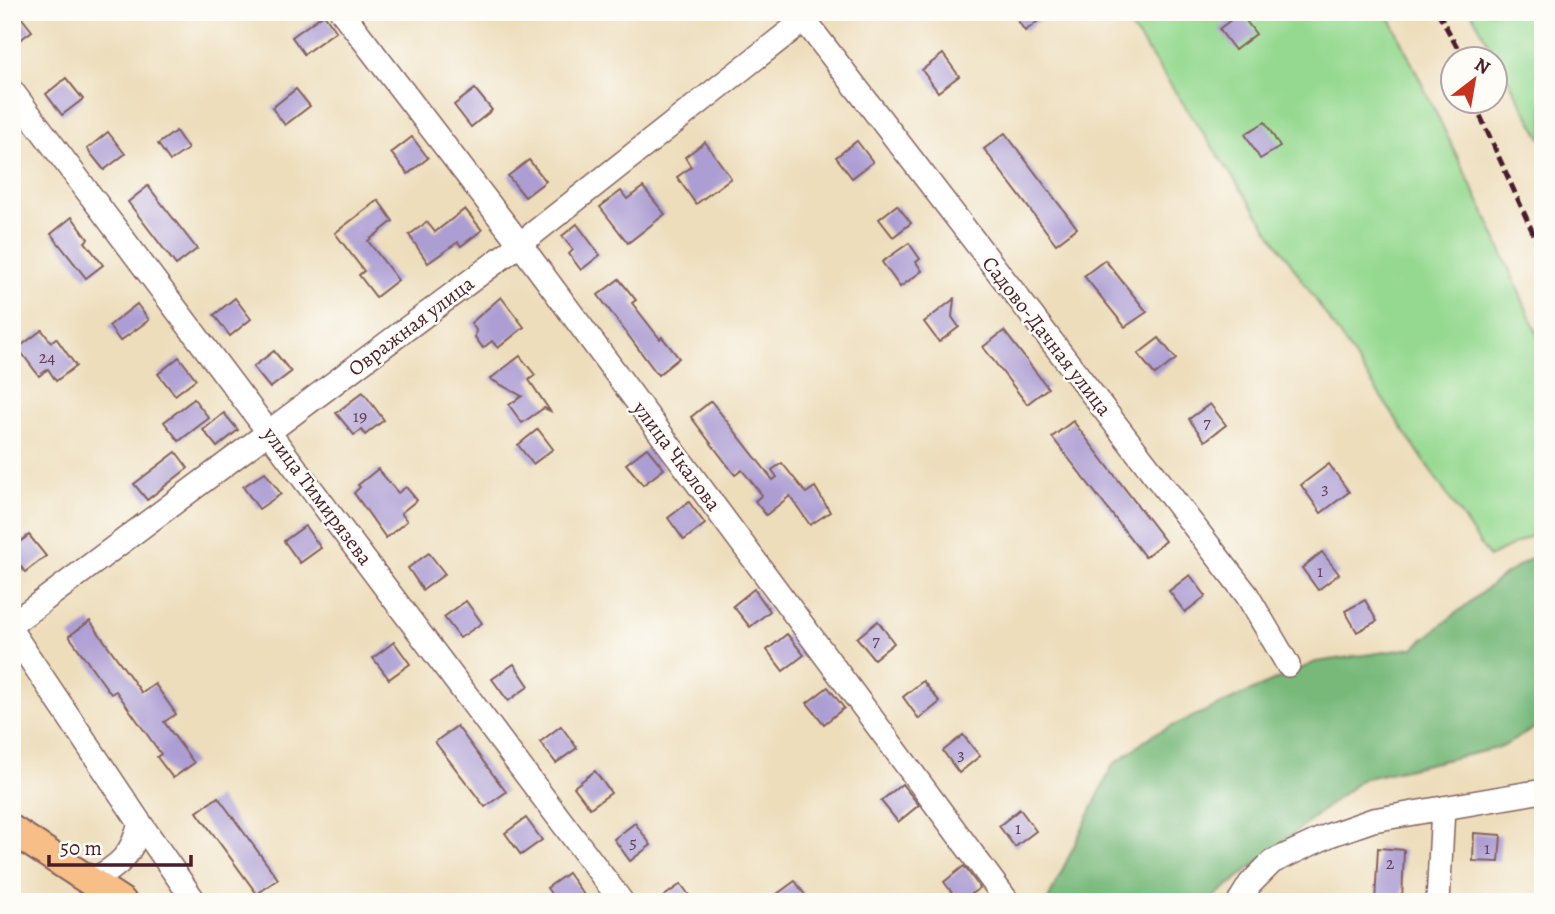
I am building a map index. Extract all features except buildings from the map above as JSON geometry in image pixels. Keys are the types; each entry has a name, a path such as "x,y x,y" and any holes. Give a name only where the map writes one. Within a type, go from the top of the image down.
{"main road":[{"path":"12,830 122,902"}],"street":[{"name":"улица Чкалова","path":"342,12 520,244 1007,902"},
{"name":"Овражная улица","path":"12,624 520,244 801,16"},
{"name":"Садово-Дачная улица","path":"801,16 1247,595 1288,665"},
{"name":"улица Тимирязева","path":"12,91 622,902"},
{"path":"12,632 195,902"},
{"path":"1240,902 1250,884 1272,862 1318,840 1373,820 1543,791"},
{"path":"1438,902 1443,808"},
{"path":"91,881 112,870 124,859 135,842 140,823"}],"green space":[{"path":"1118,12 1387,12 1487,218 1543,347 1543,530 1489,557 1139,38"},
{"path":"1471,12 1543,12 1543,142 1510,82 1510,46 1490,46"},
{"path":"1543,551 1543,723 1502,747 1362,779 1214,897 1214,902 1047,902 1113,765 1154,734 1316,662 1413,648 1501,577"}],"railway":[{"path":"1438,12 1456,46"},
{"path":"1480,116 1543,255"}]}
